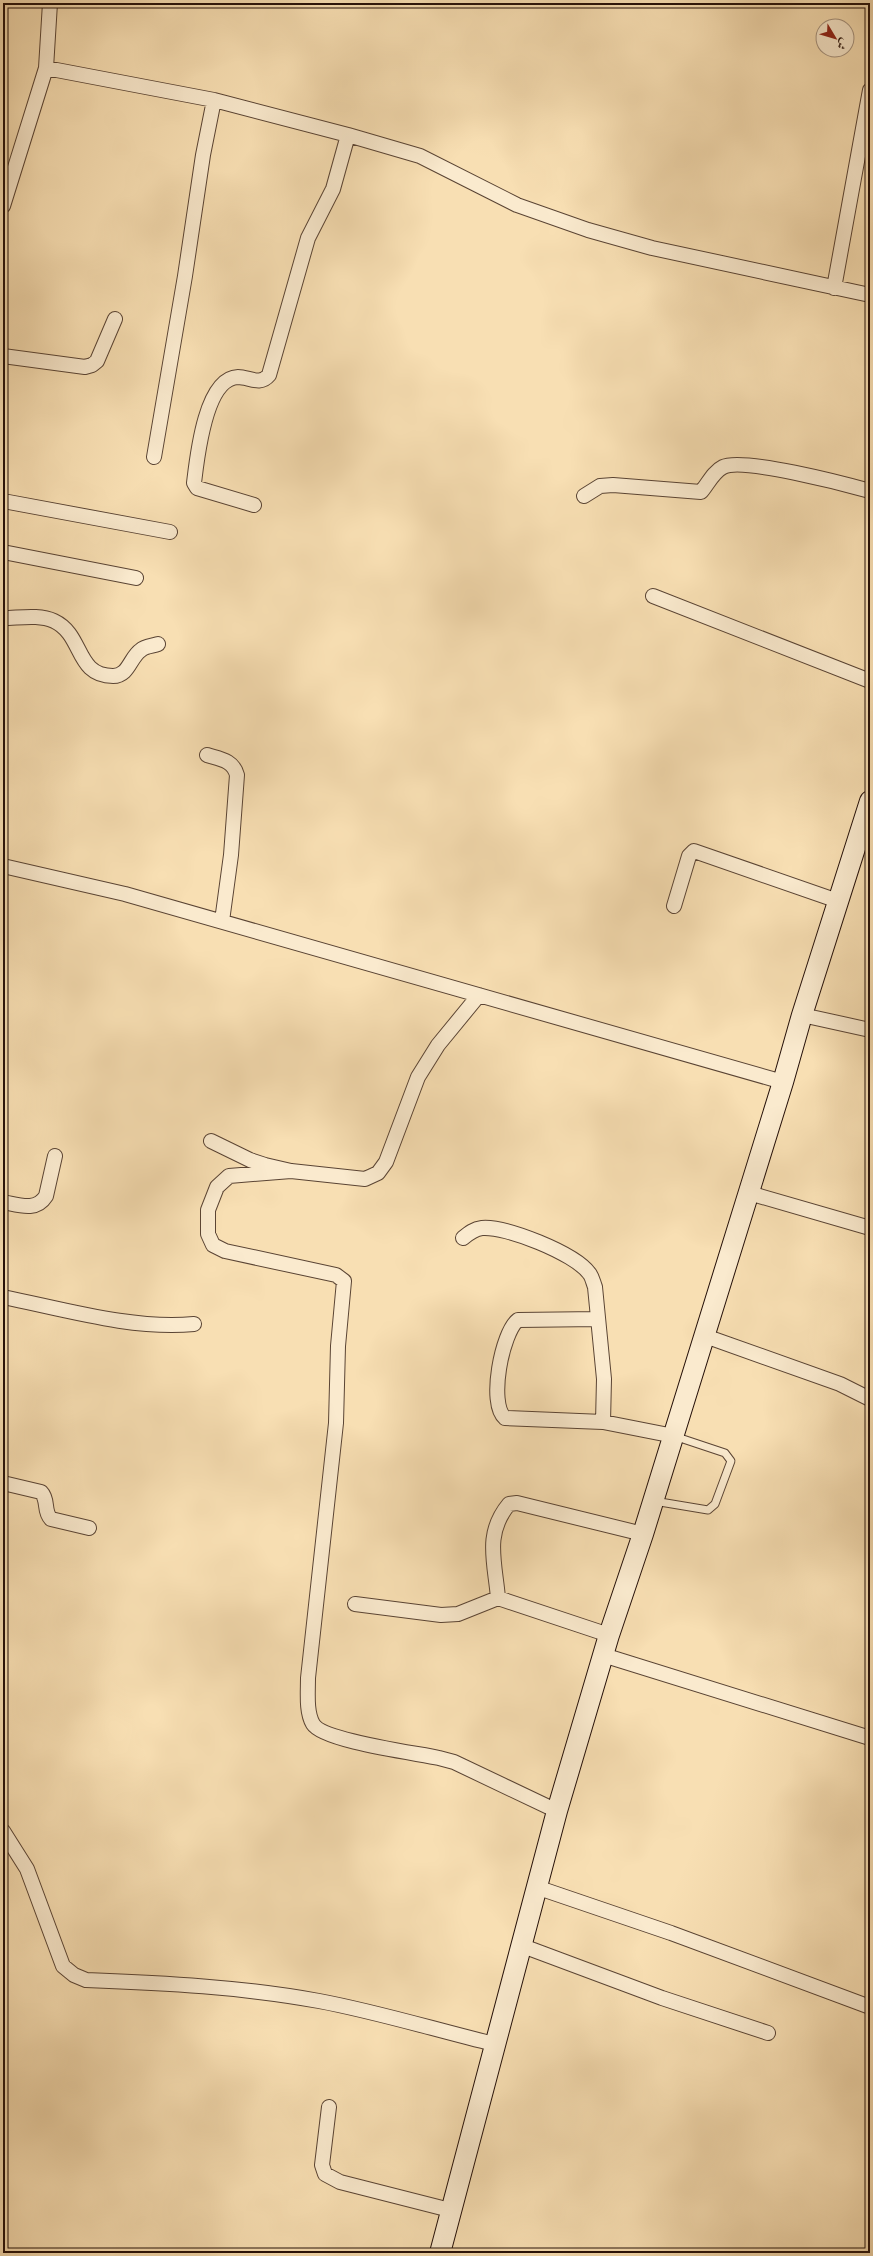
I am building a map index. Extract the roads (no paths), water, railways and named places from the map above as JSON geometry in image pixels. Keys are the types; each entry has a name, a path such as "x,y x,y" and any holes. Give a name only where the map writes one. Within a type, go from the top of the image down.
{"main road":[{"path":"440,2253 520,1945 557,1811 609,1635 654,1501 783,1082 802,1014 870,801"}],"street":[{"path":"3,206 46,68 50,3"},
{"path":"46,68 214,100 348,135 420,156 517,205 588,230 659,249 870,295"},
{"path":"834,288 870,90"},
{"path":"154,457 170,357 186,276 203,155 214,100"},
{"path":"254,505 197,488 194,483 198,448 214,396 219,386 227,379 239,377 259,381 265,380 269,375 308,238 333,189 348,135"},
{"path":"3,356 85,367 92,365 97,361 115,319"},
{"path":"584,496 600,486 613,485 701,492 722,467 737,463 840,483 870,491"},
{"path":"3,501 170,532"},
{"path":"3,552 136,578"},
{"path":"653,596 870,681"},
{"path":"3,618 40,618 54,621 66,628 74,637 84,662 98,672 114,676 126,670 136,653 142,648 158,644"},
{"path":"207,755 228,761 235,768 237,775 230,855 222,921"},
{"path":"674,906 689,856 694,851 838,901"},
{"path":"3,866 125,894 783,1082"},
{"path":"211,1141 250,1160 291,1171 365,1179 378,1173 386,1162 418,1077 438,1045 479,995"},
{"path":"802,1014 870,1030"},
{"path":"3,1202 28,1207 38,1205 42,1202 46,1196 55,1156"},
{"path":"291,1171 229,1176 217,1187 208,1210 208,1234 213,1245 225,1252 336,1275 344,1281 338,1346 336,1423 308,1678 309,1717 314,1726 321,1731 341,1739 454,1762 557,1811"},
{"path":"749,1193 870,1228"},
{"path":"463,1238 473,1230 493,1228 551,1247 581,1265 590,1274 595,1287 604,1379 603,1422"},
{"path":"3,1297 122,1320 174,1326 194,1324"},
{"path":"598,1319 518,1320 510,1327 497,1377 499,1411 505,1418 603,1422 674,1436"},
{"path":"705,1336 840,1384 870,1399"},
{"path":"3,1483 41,1492 45,1496 47,1516 50,1519 89,1528"},
{"path":"498,1598 492,1543 493,1533 509,1504 517,1503 643,1534"},
{"path":"355,1604 441,1615 458,1614 498,1598 609,1635"},
{"path":"604,1656 870,1738"},
{"path":"3,1831 27,1868 63,1966 74,1975 86,1980 172,1983 285,1996 321,2002 494,2044"},
{"path":"536,1887 671,1933 870,2007"},
{"path":"520,1945 662,1998 768,2033"},
{"path":"329,2107 322,2165 325,2174 340,2182 450,2210"}],"lane":[{"path":"654,1501 708,1510 715,1504 730,1461 725,1453 674,1436"}]}
